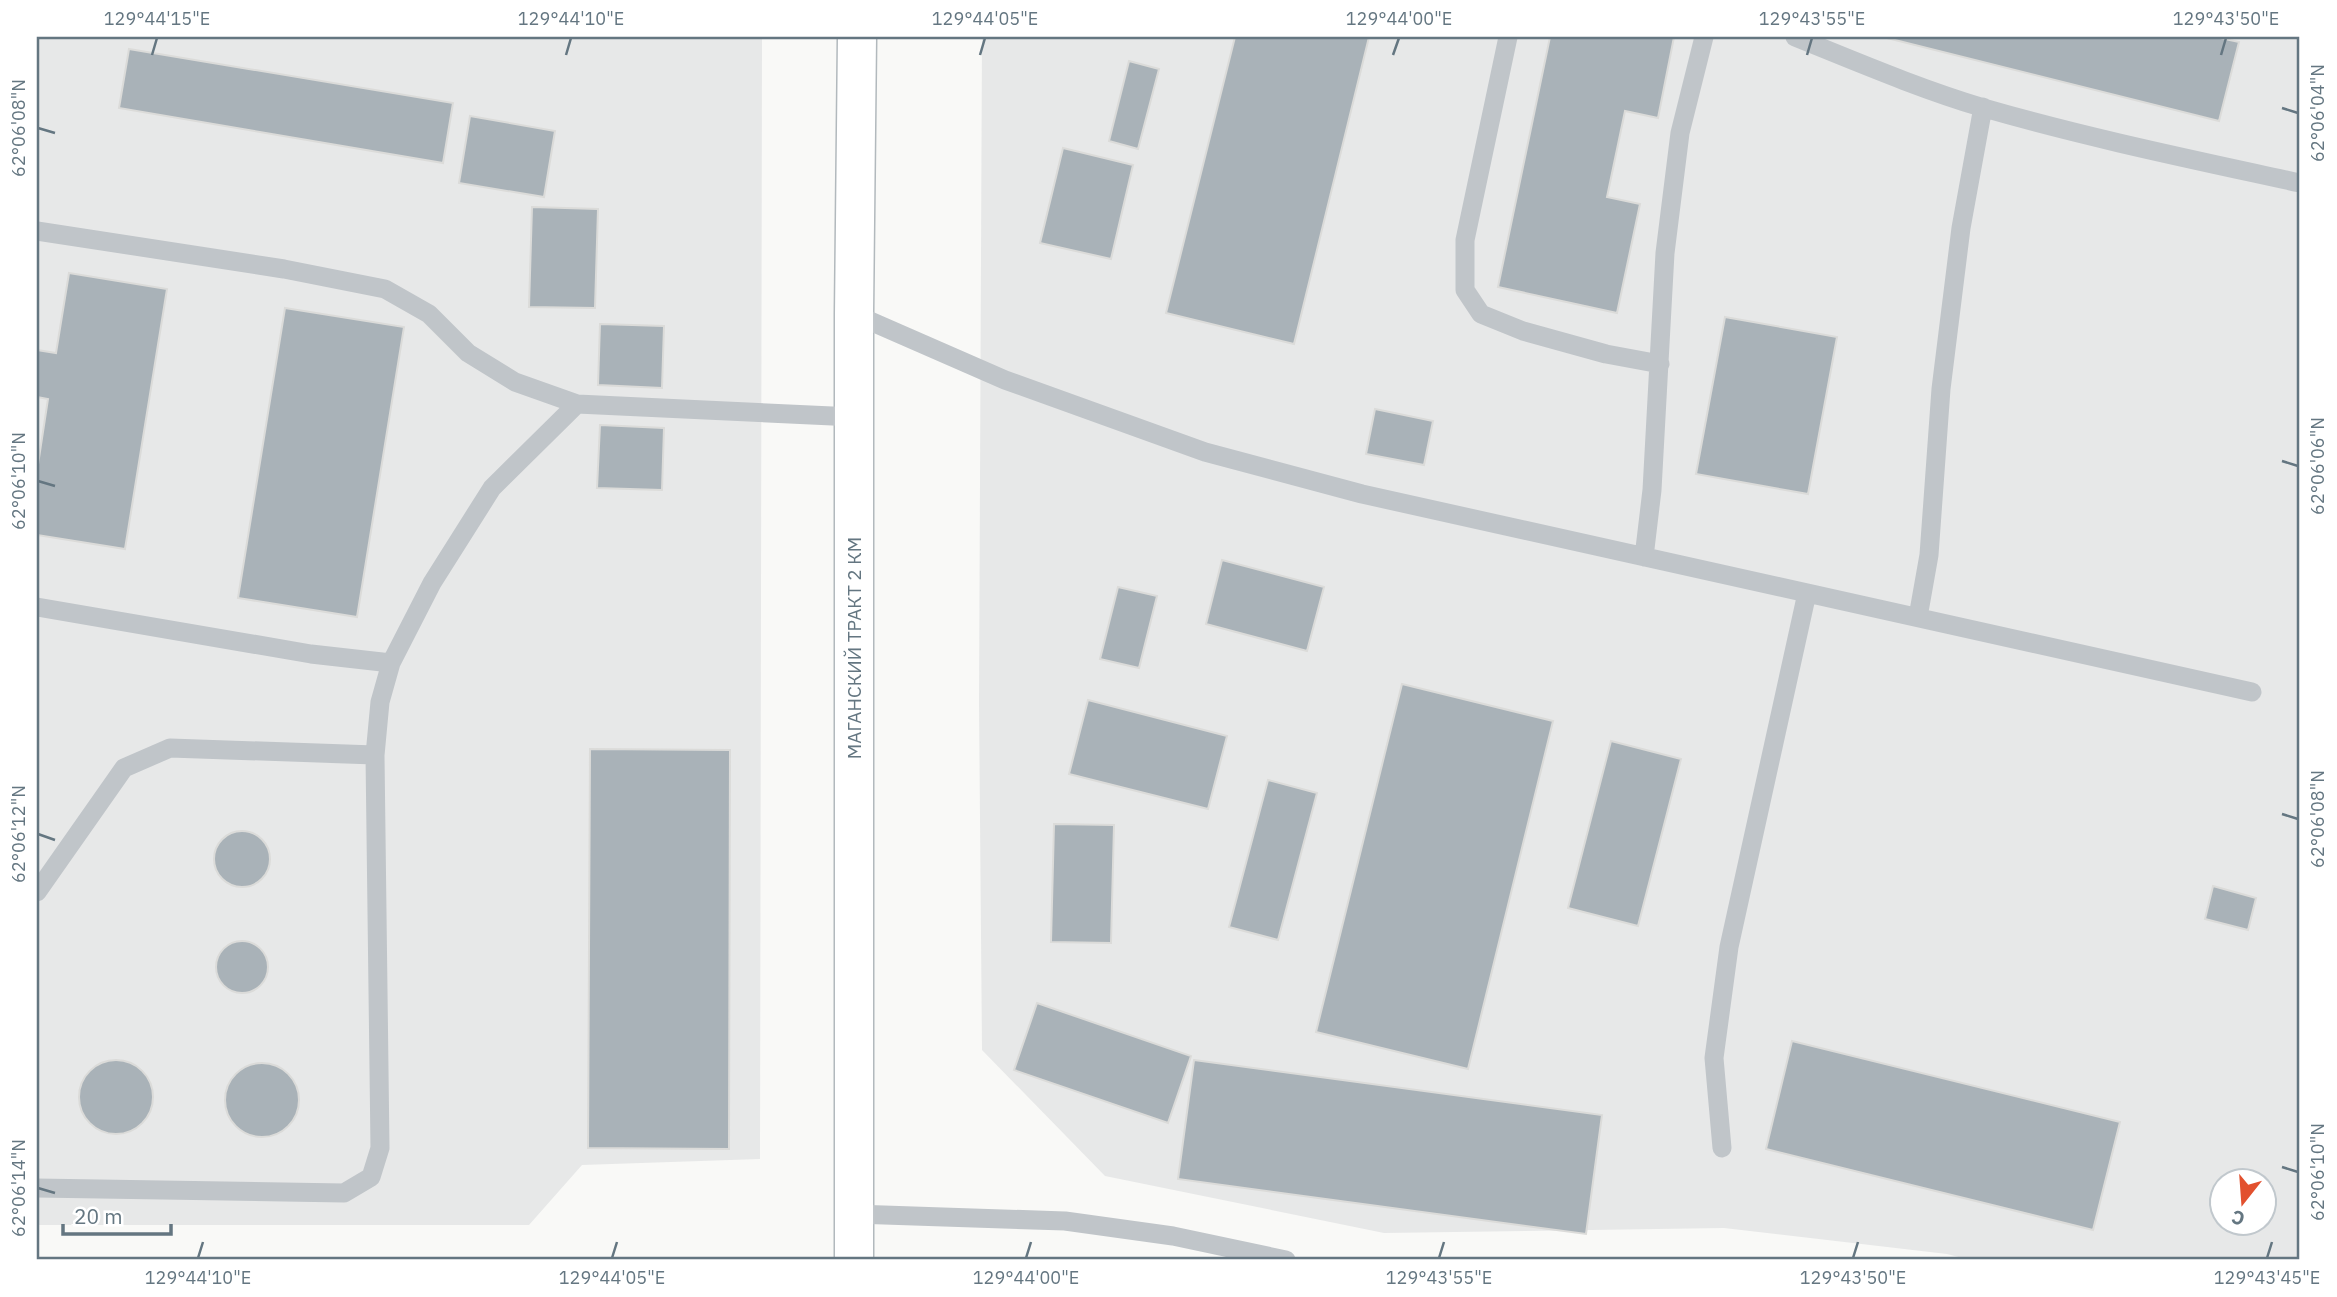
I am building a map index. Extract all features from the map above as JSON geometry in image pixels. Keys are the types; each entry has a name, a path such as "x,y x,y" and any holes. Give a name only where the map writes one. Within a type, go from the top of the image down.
{"main road":[{"name":"МАГАНСКИЙ ТРАКТ 2 КМ","path":"854,1260 854,314 857,37"}],"lane":[{"path":"1508,37 1465,240 1465,290 1481,314 1523,331 1606,354 1660,364"},
{"path":"1644,557 1652,490 1665,253 1680,133 1704,37"},
{"path":"1795,37 1983,107 2173,155 2300,183"},
{"path":"1918,617 1929,555 1941,389 1959,241 1983,107"},
{"path":"37,231 284,269 385,289 429,314 468,354 515,382 577,404 854,417"},
{"path":"854,314 1005,380 1205,452 1362,494 2252,692"},
{"path":"37,1188 344,1193 371,1177 380,1149 375,755 380,702 391,663 432,583 492,488 577,404"},
{"path":"1722,1148 1714,1059 1729,947 1807,593"},
{"path":"37,607 311,654 391,663"},
{"path":"37,892 124,768 170,748 375,755"},
{"path":"854,1214 1065,1221 1173,1236 1286,1260"}],"shaded area":[{"path":"37,37 762,37 760,1159 582,1165 529,1225 37,1225"},
{"path":"982,37 2300,37 2300,1260 1970,1260 1947,1254 1724,1228 1384,1233 1105,1176 982,1050 979,702"}],"building":[{"path":"1235,37 1369,37 1294,344 1166,313"},
{"path":"1550,37 1674,37 1658,118 1625,111 1607,197 1640,204 1617,313 1498,287"},
{"path":"1883,37 2216,37 2239,42 2219,121"},
{"path":"129,49 453,103 443,163 119,108"},
{"path":"1129,61 1159,69 1138,149 1109,141"},
{"path":"470,116 555,131 544,197 459,183"},
{"path":"1063,148 1133,165 1111,259 1040,243"},
{"path":"532,207 598,209 595,308 529,307"},
{"path":"69,273 167,289 125,549 37,535 37,471 48,399 37,397 37,350 56,353"},
{"path":"285,308 404,327 357,617 238,598"},
{"path":"1725,317 1837,337 1808,494 1696,474"},
{"path":"600,324 664,326 662,388 598,385"},
{"path":"1375,409 1433,421 1424,465 1366,454"},
{"path":"600,425 664,428 662,490 597,488"},
{"path":"1222,560 1324,587 1307,651 1206,624"},
{"path":"1118,587 1157,596 1139,668 1100,659"},
{"path":"1402,684 1553,721 1468,1069 1316,1032"},
{"path":"1088,700 1227,736 1208,809 1069,774"},
{"path":"1611,741 1681,759 1638,926 1568,908"},
{"path":"590,749 730,750 729,1149 588,1148"},
{"path":"1268,780 1317,793 1278,940 1229,927"},
{"path":"1054,824 1114,825 1111,943 1051,942"},
{"path":"242,831 253,833 262,839 268,848 268,870 262,879 253,885 242,887 231,885 222,879 216,870 214,859 216,848 222,839 231,833"},
{"path":"2213,886 2256,898 2248,930 2205,919"},
{"path":"242,941 252,943 260,949 266,957 266,977 260,985 252,991 242,993 232,991 224,985 218,977 216,967 218,957 224,949 232,943"},
{"path":"1037,1003 1191,1056 1168,1123 1014,1070"},
{"path":"1792,1041 2120,1122 2093,1230 1766,1149"},
{"path":"116,1060 137,1066 147,1076 153,1097 147,1118 137,1128 116,1134 95,1128 85,1118 79,1097 85,1076 95,1066"},
{"path":"1194,1060 1602,1115 1586,1234 1178,1179"},
{"path":"255,1063 269,1063 283,1069 293,1079 299,1100 293,1121 283,1131 269,1137 255,1137 241,1131 231,1121 225,1107 225,1093 231,1079 241,1069"}]}
